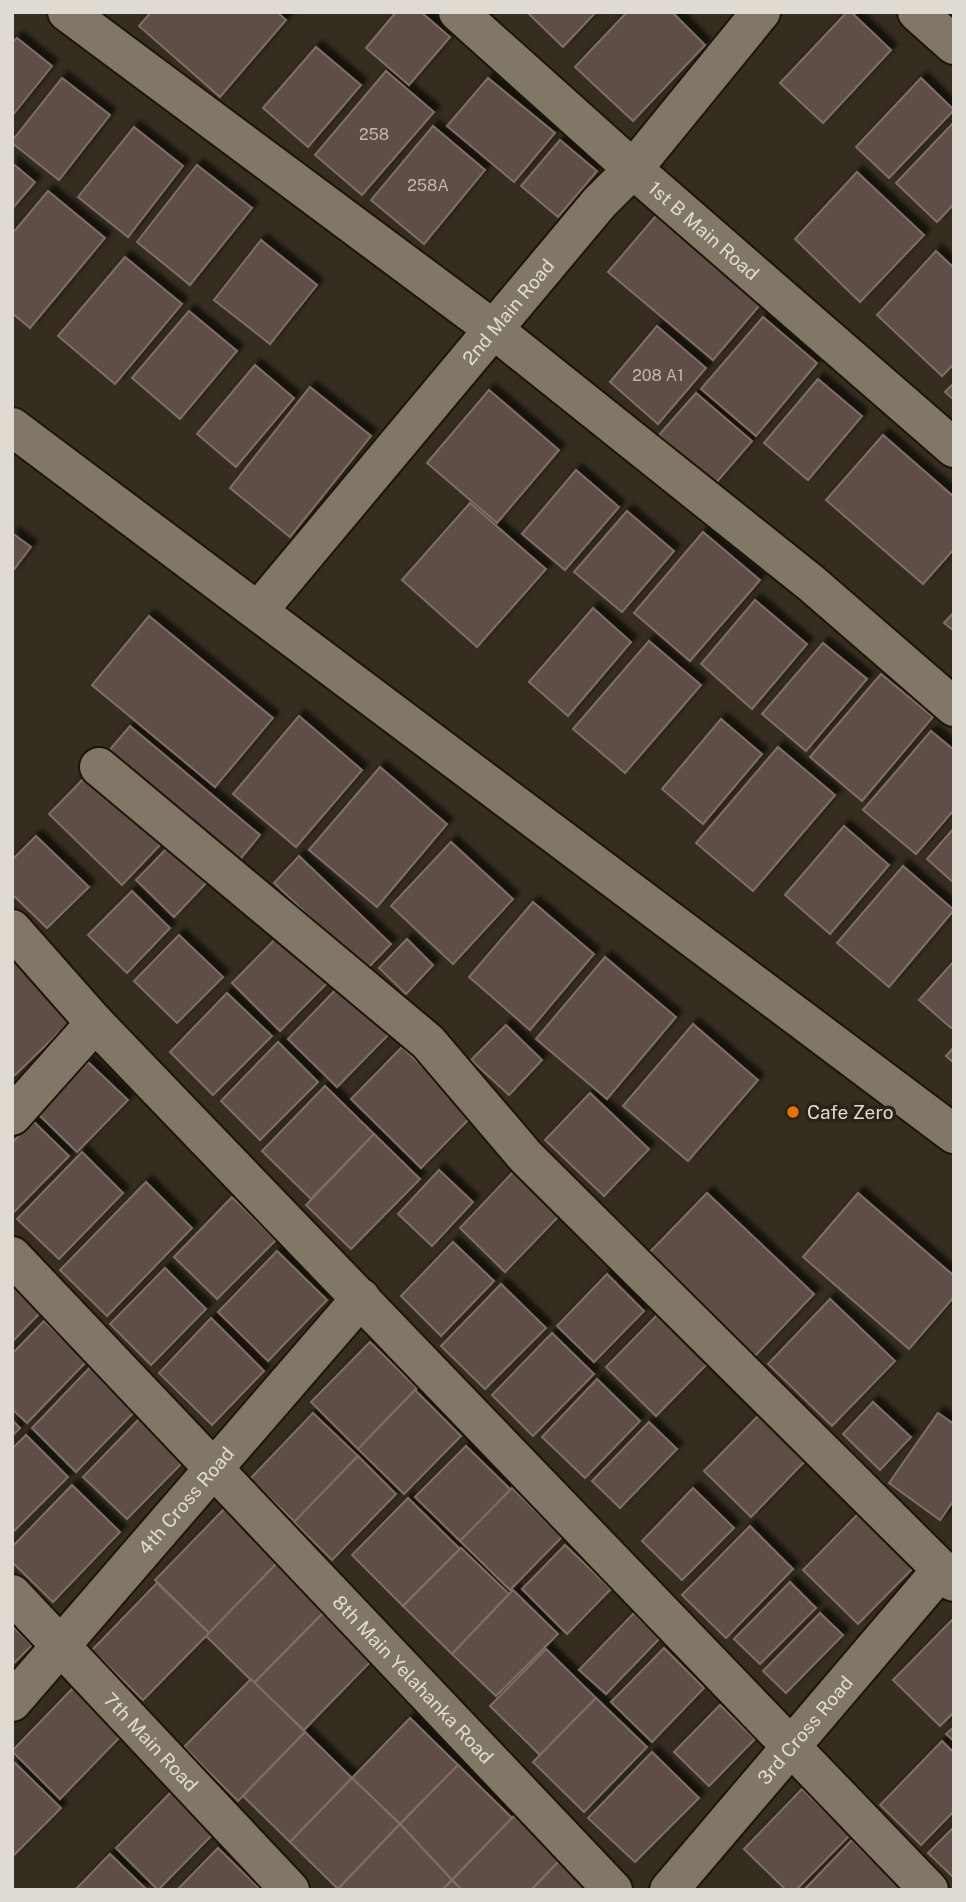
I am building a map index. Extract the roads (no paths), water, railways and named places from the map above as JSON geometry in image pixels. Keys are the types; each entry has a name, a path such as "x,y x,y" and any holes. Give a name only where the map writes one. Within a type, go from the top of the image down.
{"street":[{"path":"67,12 492,329 811,583 954,708"},
{"name":"1st B Main Road","path":"458,12 633,169 954,447"},
{"name":"2nd Main Road","path":"258,611 492,329 599,203 633,169 761,12"},
{"path":"917,12 954,45"},
{"path":"12,427 954,1134"},
{"path":"99,767 428,1042 526,1157 948,1575"},
{"path":"12,929 95,1023 929,1890"},
{"path":"12,1116 95,1023"},
{"name":"8th Main Yelahanka Road","path":"12,1256 613,1890"},
{"name":"4th Cross Road","path":"12,1702 361,1298"},
{"name":"3rd Cross Road","path":"669,1890 791,1746 948,1575"},
{"name":"7th Main Road","path":"12,1594 290,1890"}],"place":[{"name":"Cafe Zero","path":"793,1112"}]}
